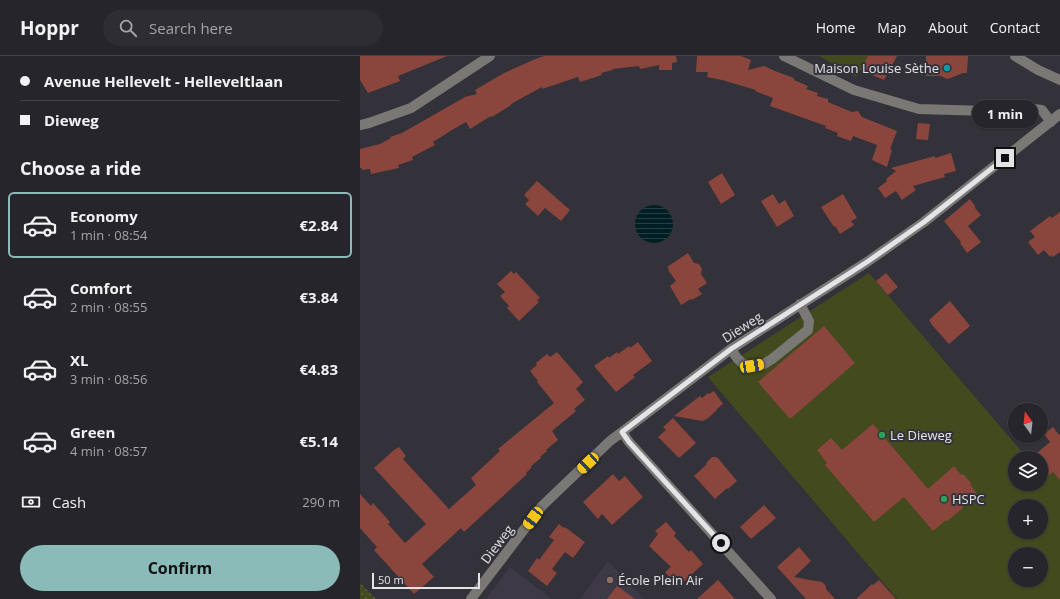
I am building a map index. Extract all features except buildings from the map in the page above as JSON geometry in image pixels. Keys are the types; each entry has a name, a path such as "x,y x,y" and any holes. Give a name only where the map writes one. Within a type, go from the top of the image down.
{"street":[{"path":"360,125 411,108 490,56"},
{"path":"784,56 854,90 920,110 987,111 1027,108 1042,110 1051,122"},
{"path":"1015,56 1038,70 1060,80"},
{"name":"Dieweg","path":"471,599 542,506 622,432 731,349 867,262 924,222 1060,114"},
{"path":"731,349 743,364 752,366 764,364 772,359 808,330 809,321 800,304"},
{"path":"622,432 629,442 771,599"}],"shaded area":[{"name":"École Plein Air","path":"608,561 644,599 580,599"},
{"path":"510,567 552,599 486,599"}],"green space":[{"path":"819,56 868,56 856,77"},
{"name":"Le Dieweg","path":"869,273 1008,436 1008,443 1014,443 1021,451 1008,451 1008,491 1048,491 1048,474 1053,472 1055,474 1060,470 1060,599 897,599 708,377"},
{"path":"360,583 376,599 360,599"}],"water":[{"path":"654,205 664,208 670,214 673,224 670,234 664,240 654,243 644,240 638,234 635,224 638,214 644,208"}],"place":[{"name":"Maison Louise Sèthe","path":"947,68"},
{"name":"Le Dieweg","path":"882,435"},
{"name":"HSPC","path":"944,499"},
{"name":"École Plein Air","path":"610,580"}],"route":[{"path":"721,543 629,442 622,432 731,349 867,262 924,222 1005,158"}]}
